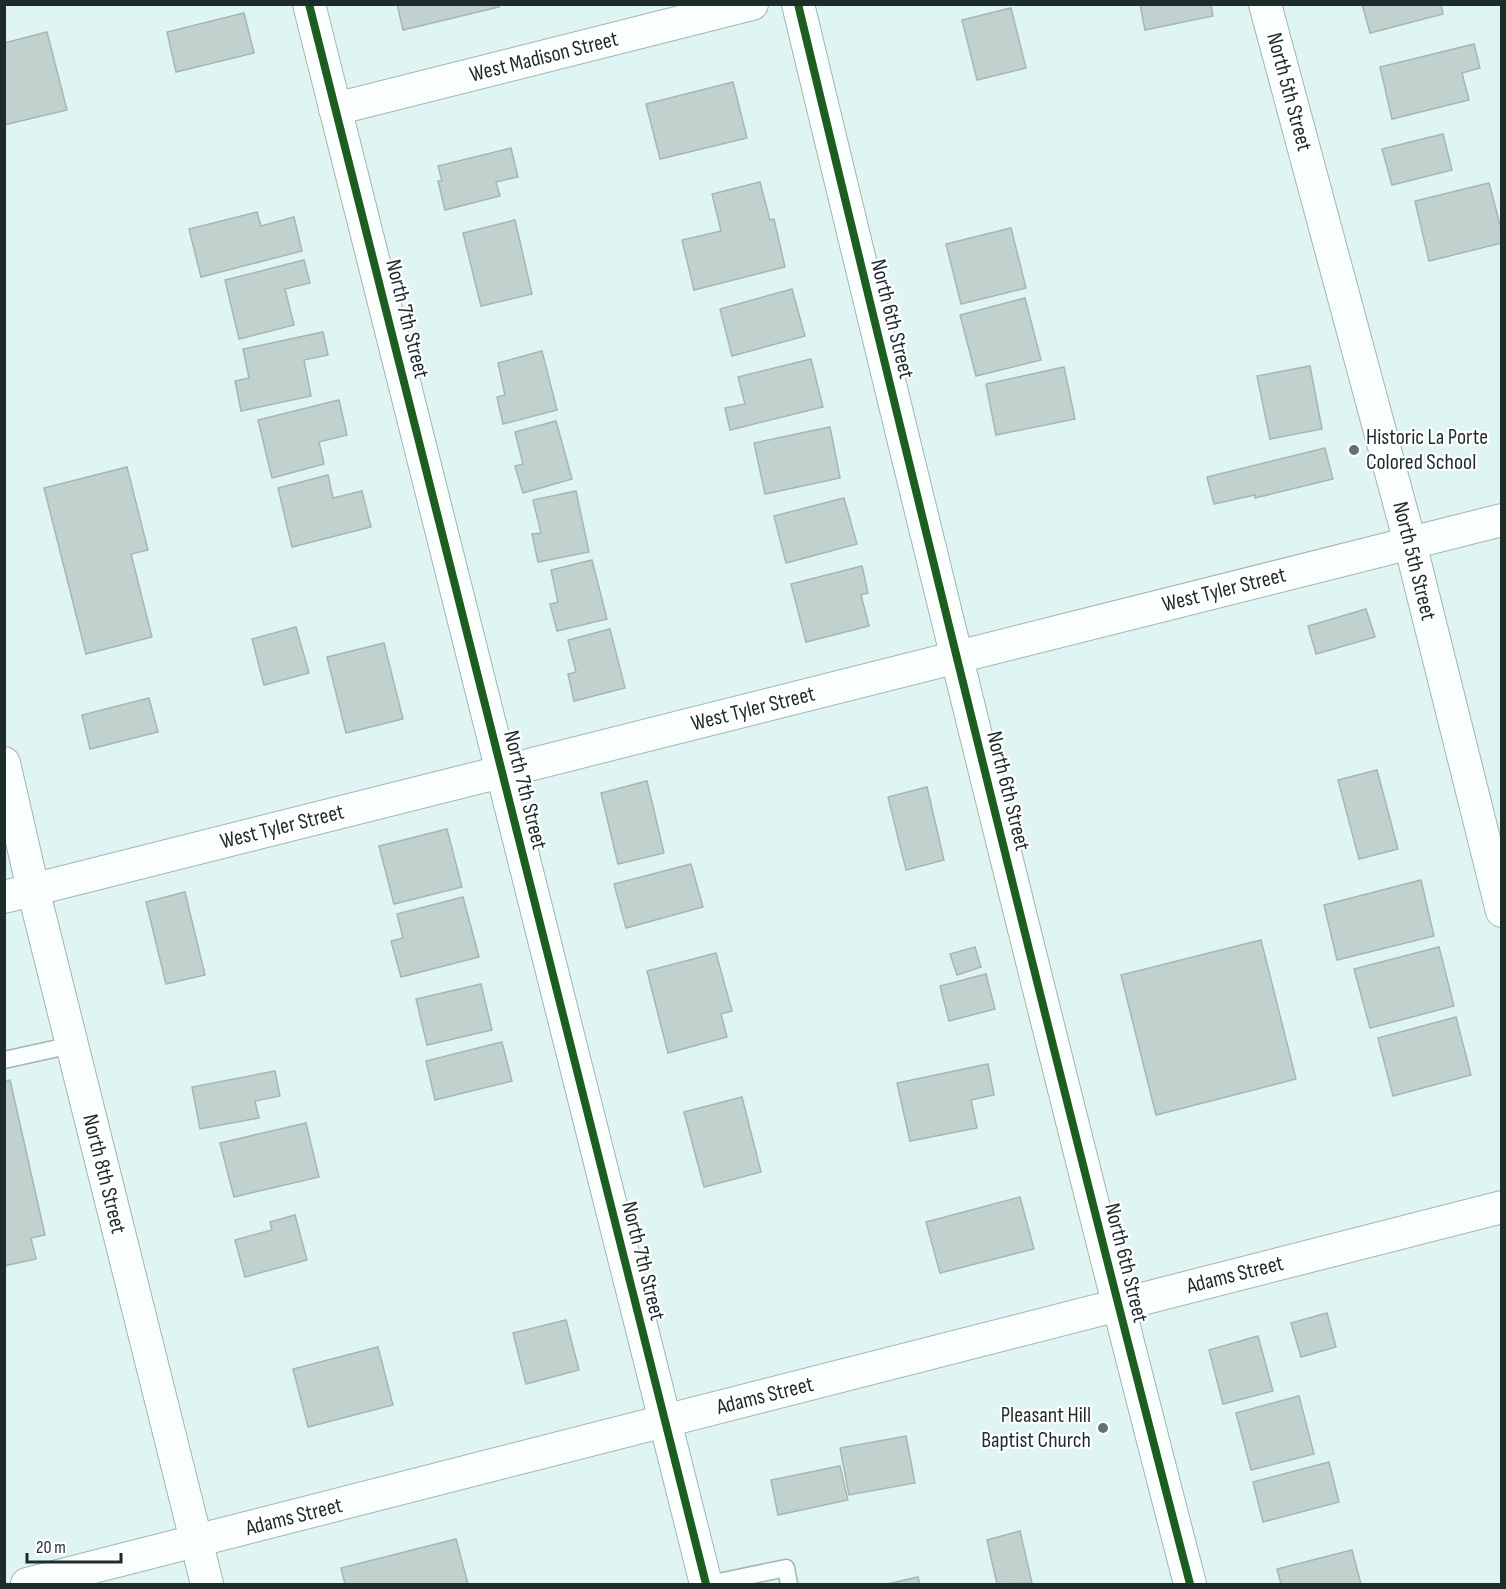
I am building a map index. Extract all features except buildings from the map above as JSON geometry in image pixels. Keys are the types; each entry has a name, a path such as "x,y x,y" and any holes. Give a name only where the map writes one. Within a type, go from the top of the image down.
{"street":[{"name":"North 7th Street","path":"309,4 708,1584"},
{"name":"West Madison Street","path":"335,109 752,4"},
{"name":"North 6th Street","path":"798,4 956,658 1190,1584"},
{"name":"North 5th Street","path":"1265,4 1410,543 1502,911"},
{"name":"West Tyler Street","path":"19,893 1502,520"},
{"name":"North 8th Street","path":"4,763 19,893 72,1045 207,1584"},
{"name":"Adams Street","path":"27,1584 1502,1207"}],"lane":[{"path":"4,1060 72,1045"},
{"path":"708,1584 786,1568 789,1584"}],"cycle path":[{"path":"309,4 706,1584"},
{"path":"798,4 991,795 1190,1584"}],"place":[{"name":"Historic La Porte Colored School","path":"1354,450"},
{"name":"Pleasant Hill Baptist Church","path":"1103,1428"}]}
